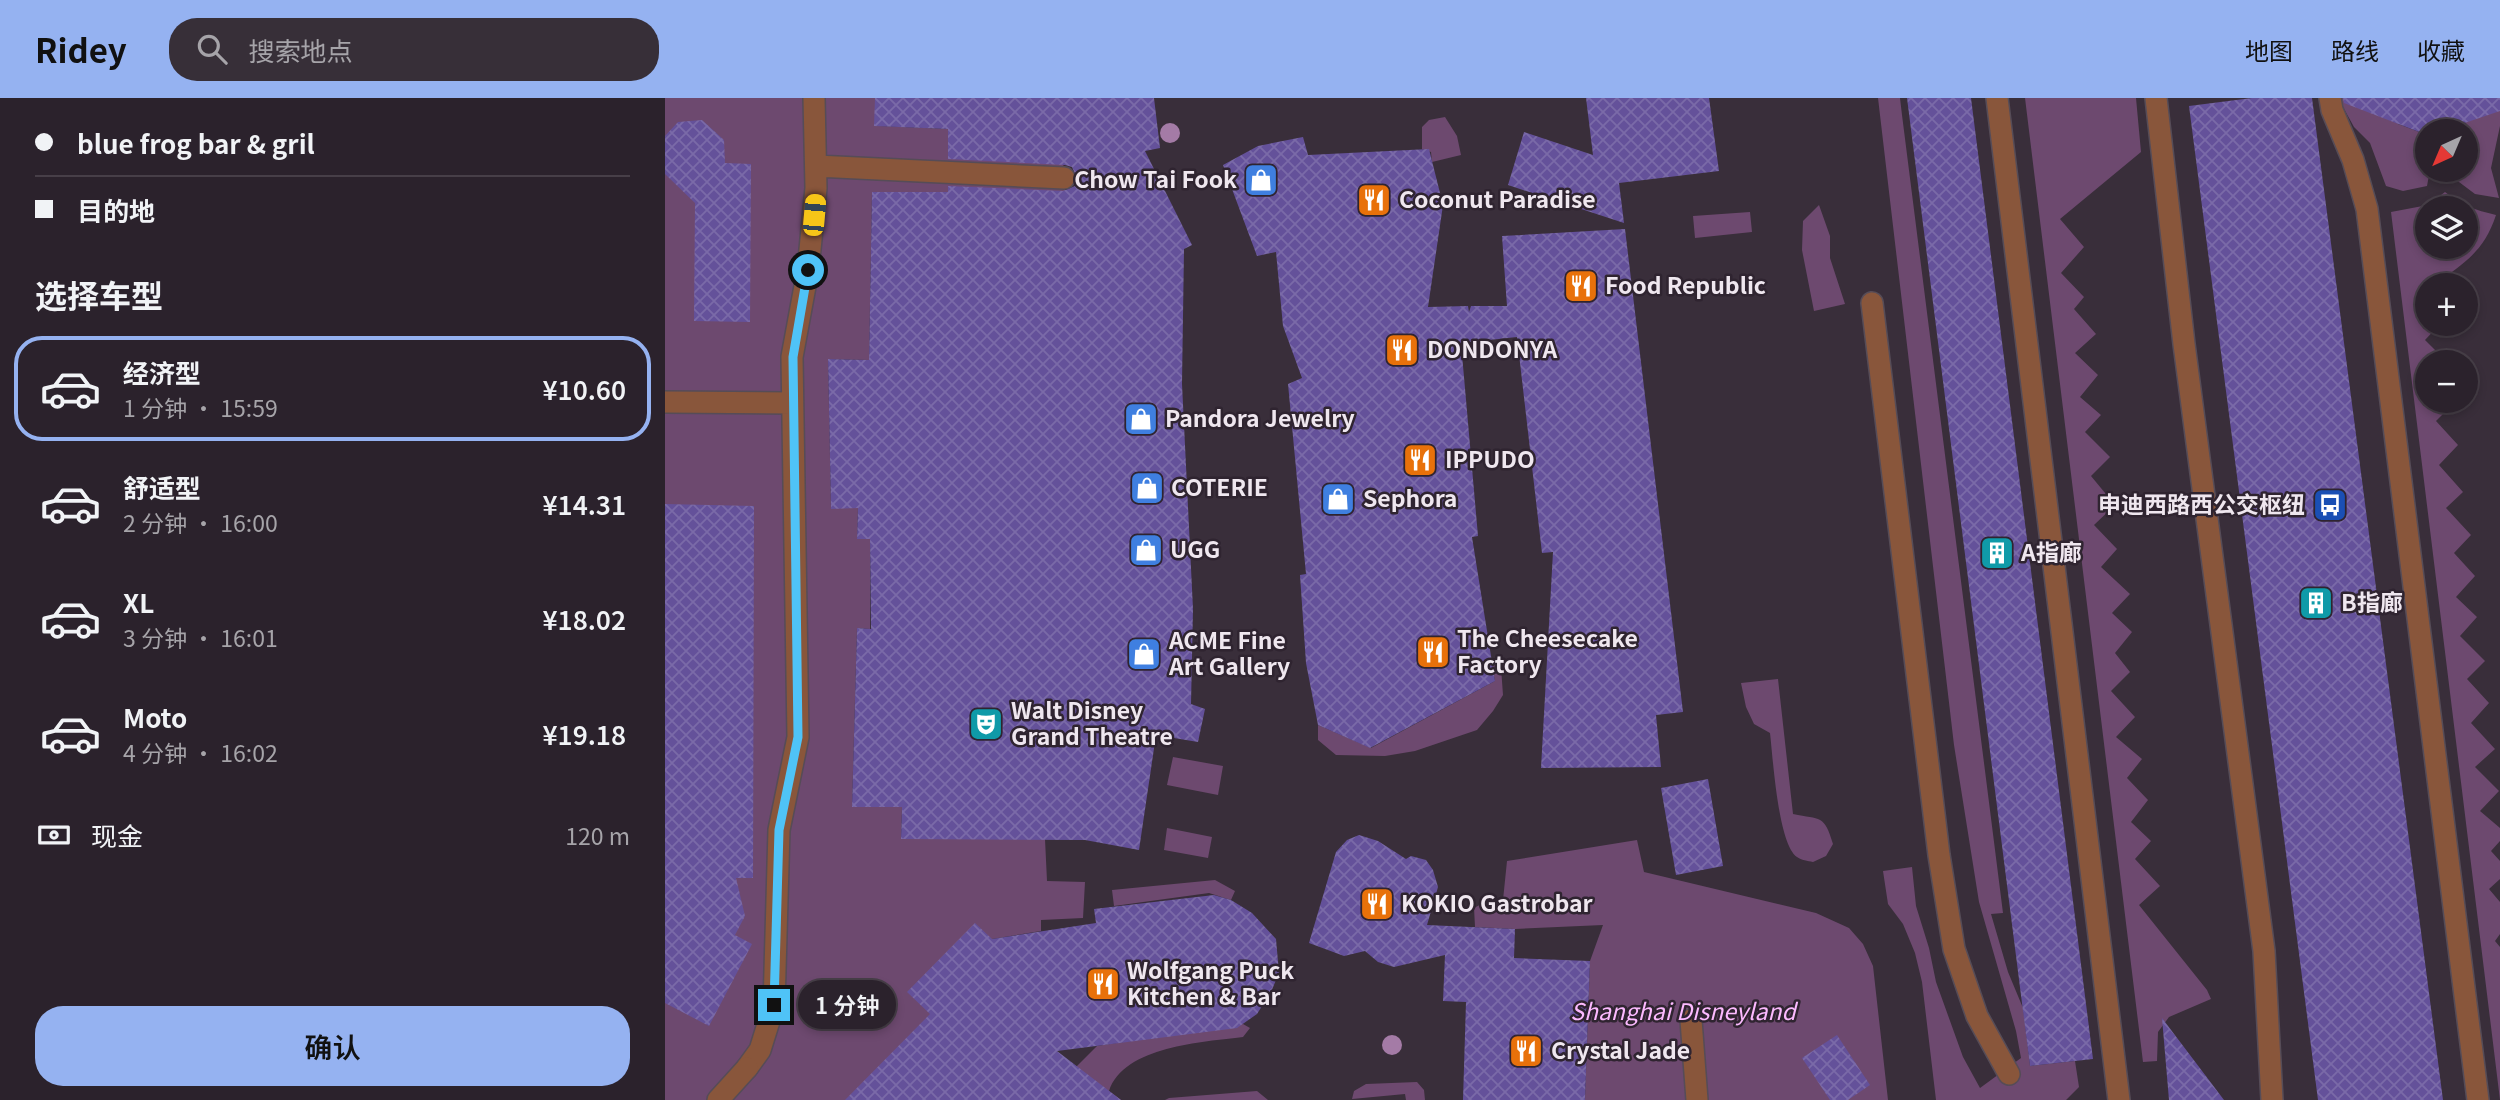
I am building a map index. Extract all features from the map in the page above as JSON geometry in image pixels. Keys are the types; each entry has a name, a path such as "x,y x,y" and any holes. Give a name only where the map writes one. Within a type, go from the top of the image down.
{"street":[{"path":"718,1100 760,1050 774,1005 779,830 798,737 793,357 808,270 816,188 814,98"},
{"path":"1997,98 2119,1100"},
{"path":"2156,98 2186,358 2264,951 2272,1100"},
{"path":"2330,98 2332,110 2353,160 2367,209 2477,1100"},
{"path":"816,166 1064,178"},
{"path":"1872,303 1939,855 1954,949 1977,1016 2009,1074"},
{"path":"665,402 792,403"},
{"path":"1691,1020 1697,1100"}],"green space":[{"path":"665,98 877,98 879,126 948,129 948,149 1063,159 1065,192 872,193 869,360 828,359 831,508 858,508 857,539 870,539 870,629 857,628 852,806 902,807 901,838 1045,839 1047,881 1085,882 1083,918 1041,920 1041,931 992,939 1061,1082 1097,1046 1243,1024 1250,1028 1243,1037 1187,1044 1147,1055 1117,1076 1109,1091 1121,1100 665,1100"},
{"path":"1878,98 1900,98 2003,913 1991,914 2008,972 2023,1008 2030,1066 2075,1061 2079,1087 2066,1100 1936,1100 1922,982 1915,953 1903,924 1888,904 1883,871 1912,867 1916,906 1936,982 1963,1057 1980,1088 2021,1058 2016,1031 1979,902 1954,745"},
{"path":"2025,98 2136,98 2141,152 2060,219 2084,247 2061,273 2084,297 2074,309 2096,334 2075,353 2098,375 2080,397 2101,415 2085,432 2110,457 2091,476 2115,505 2094,525 2117,549 2101,567 2130,594 2112,613 2132,632 2115,653 2130,672 2111,691 2135,717 2116,737 2142,759 2127,778 2148,800 2131,822 2151,841 2135,859 2160,886 2139,905 2207,990 2211,999 2169,1017 2158,1032 2157,1061 2143,1062"},
{"path":"2338,98 2392,98 2398,124 2415,130 2415,182 2428,182 2427,186 2403,191 2386,186 2370,143 2354,127"},
{"path":"2500,98 2500,126 2491,168 2499,198 2475,194 2459,182 2478,182 2478,119 2468,119"},
{"path":"1445,117 1457,136 1461,155 1432,162 1431,152 1422,149 1422,127 1429,120"},
{"path":"1819,205 1830,236 1830,258 1845,304 1814,311 1802,250 1803,221"},
{"path":"2415,207 2415,259 2468,259 2451,273 2415,273 2415,336 2429,336 2425,340 2435,350 2415,350 2415,408 2391,212"},
{"path":"2478,210 2496,215 2478,249"},
{"path":"1750,212 1752,232 1695,238 1693,216"},
{"path":"2416,413 2444,413 2436,421 2458,445 2439,465 2463,492 2446,508 2471,535 2454,553 2475,576 2456,597 2477,617 2460,636 2485,661 2467,679 2489,703 2471,723 2495,749 2475,767 2499,791 2480,811 2500,828 2500,841 2491,851 2500,861 2500,879 2489,889 2500,902 2500,934 2495,941 2500,947 2500,1100"},
{"path":"1492,663 1501,667 1503,695 1477,730 1415,751 1385,756 1336,755 1318,740 1318,725 1371,748 1495,681"},
{"path":"1778,679 1793,814 1816,818 1824,823 1833,844 1826,856 1813,862 1799,858 1785,836 1777,800 1770,733 1754,724 1746,707 1741,683"},
{"path":"1173,757 1223,766 1218,795 1167,785"},
{"path":"1167,828 1212,837 1208,858 1164,850"},
{"name":"Shanghai Disneyland","path":"1637,840 1644,872 1816,913 1849,928 1863,944 1873,966 1888,1100 1585,1100 1590,961 1603,925 1515,929 1475,927 1474,908 1487,901 1503,900 1507,861"},
{"path":"1215,880 1235,891 1231,900 1209,893 1114,906 1112,890"},
{"path":"1417,1082 1424,1090 1425,1100 1406,1100 1405,1094 1352,1099 1354,1091 1366,1084"},
{"path":"1257,1091 1268,1100 1165,1100 1169,1098"}],"building":[{"path":"875,98 1154,98 1160,148 1145,151 1192,245 1184,249 1182,384 1193,609 1191,704 1205,709 1198,742 1156,735 1139,850 1085,840 901,839 902,807 852,807 857,628 871,629 870,539 857,539 858,508 831,509 828,359 869,360 872,192 948,192 948,186 1063,191 1075,186 1077,178 1072,167 1065,165 948,159 948,129 874,126"},
{"path":"1586,98 1709,98 1719,171 1619,183 1624,223 1508,185 1524,132 1593,155"},
{"name":"A指廊","path":"1907,98 1971,98 2093,1059 2030,1066"},
{"name":"B指廊","path":"2252,98 2312,98 2443,1100 2318,1100 2189,106"},
{"path":"2343,98 2500,98 2500,111 2476,119 2415,119 2415,130 2344,103"},
{"path":"702,120 724,140 725,163 751,164 750,322 694,321 695,203 665,174 665,136 678,122"},
{"path":"1303,137 1308,155 1429,149 1443,205 1428,307 1468,306 1469,312 1471,306 1507,306 1502,236 1625,229 1683,712 1656,715 1661,767 1541,768 1553,552 1542,553 1517,337 1461,343 1478,536 1472,537 1495,681 1370,748 1318,725 1306,663 1300,575 1306,574 1288,384 1302,378 1283,326 1276,252 1257,256 1223,165 1258,146"},
{"path":"665,504 754,506 753,878 736,878 745,916 735,935 752,944 709,1026 665,1003"},
{"path":"1708,779 1723,866 1676,875 1661,788"},
{"name":"Crystal Jade","path":"1359,835 1378,841 1406,859 1411,856 1426,860 1433,870 1438,887 1427,925 1515,929 1514,958 1590,961 1585,1100 1463,1100 1466,1002 1443,1001 1445,955 1394,967 1378,962 1365,951 1344,956 1309,943 1336,852 1347,840"},
{"name":"Wolfgang Puck Kitchen & Bar","path":"1214,895 1231,900 1252,913 1276,939 1279,973 1271,992 1257,1014 1237,1028 1057,1051 1121,1100 845,1100 930,1014 907,992 975,923 992,939 1096,923 1094,909"},
{"path":"2162,1018 2224,1100 2169,1100"},
{"path":"1837,1035 1870,1085 1848,1100 1830,1100 1802,1058"}],"place":[{"name":"Chow Tai Fook","path":"1261,180"},
{"name":"Coconut Paradise","path":"1374,200"},
{"name":"Food Republic","path":"1581,286"},
{"name":"DONDONYA","path":"1402,350"},
{"name":"Pandora Jewelry","path":"1141,419"},
{"name":"IPPUDO","path":"1420,460"},
{"name":"COTERIE","path":"1147,488"},
{"name":"Sephora","path":"1338,499"},
{"name":"申迪西路西公交枢纽","path":"2330,505"},
{"name":"UGG","path":"1146,550"},
{"name":"A指廊","path":"1997,553"},
{"name":"B指廊","path":"2316,603"},
{"name":"The Cheesecake Factory","path":"1433,652"},
{"name":"ACME Fine Art Gallery","path":"1144,654"},
{"name":"Walt Disney Grand Theatre","path":"986,724"},
{"name":"KOKIO Gastrobar","path":"1377,904"},
{"name":"Wolfgang Puck Kitchen & Bar","path":"1103,984"},
{"name":"Crystal Jade","path":"1526,1051"}],"route":[{"path":"774,1005 779,830 798,737 792,403 793,357 808,270"}]}
